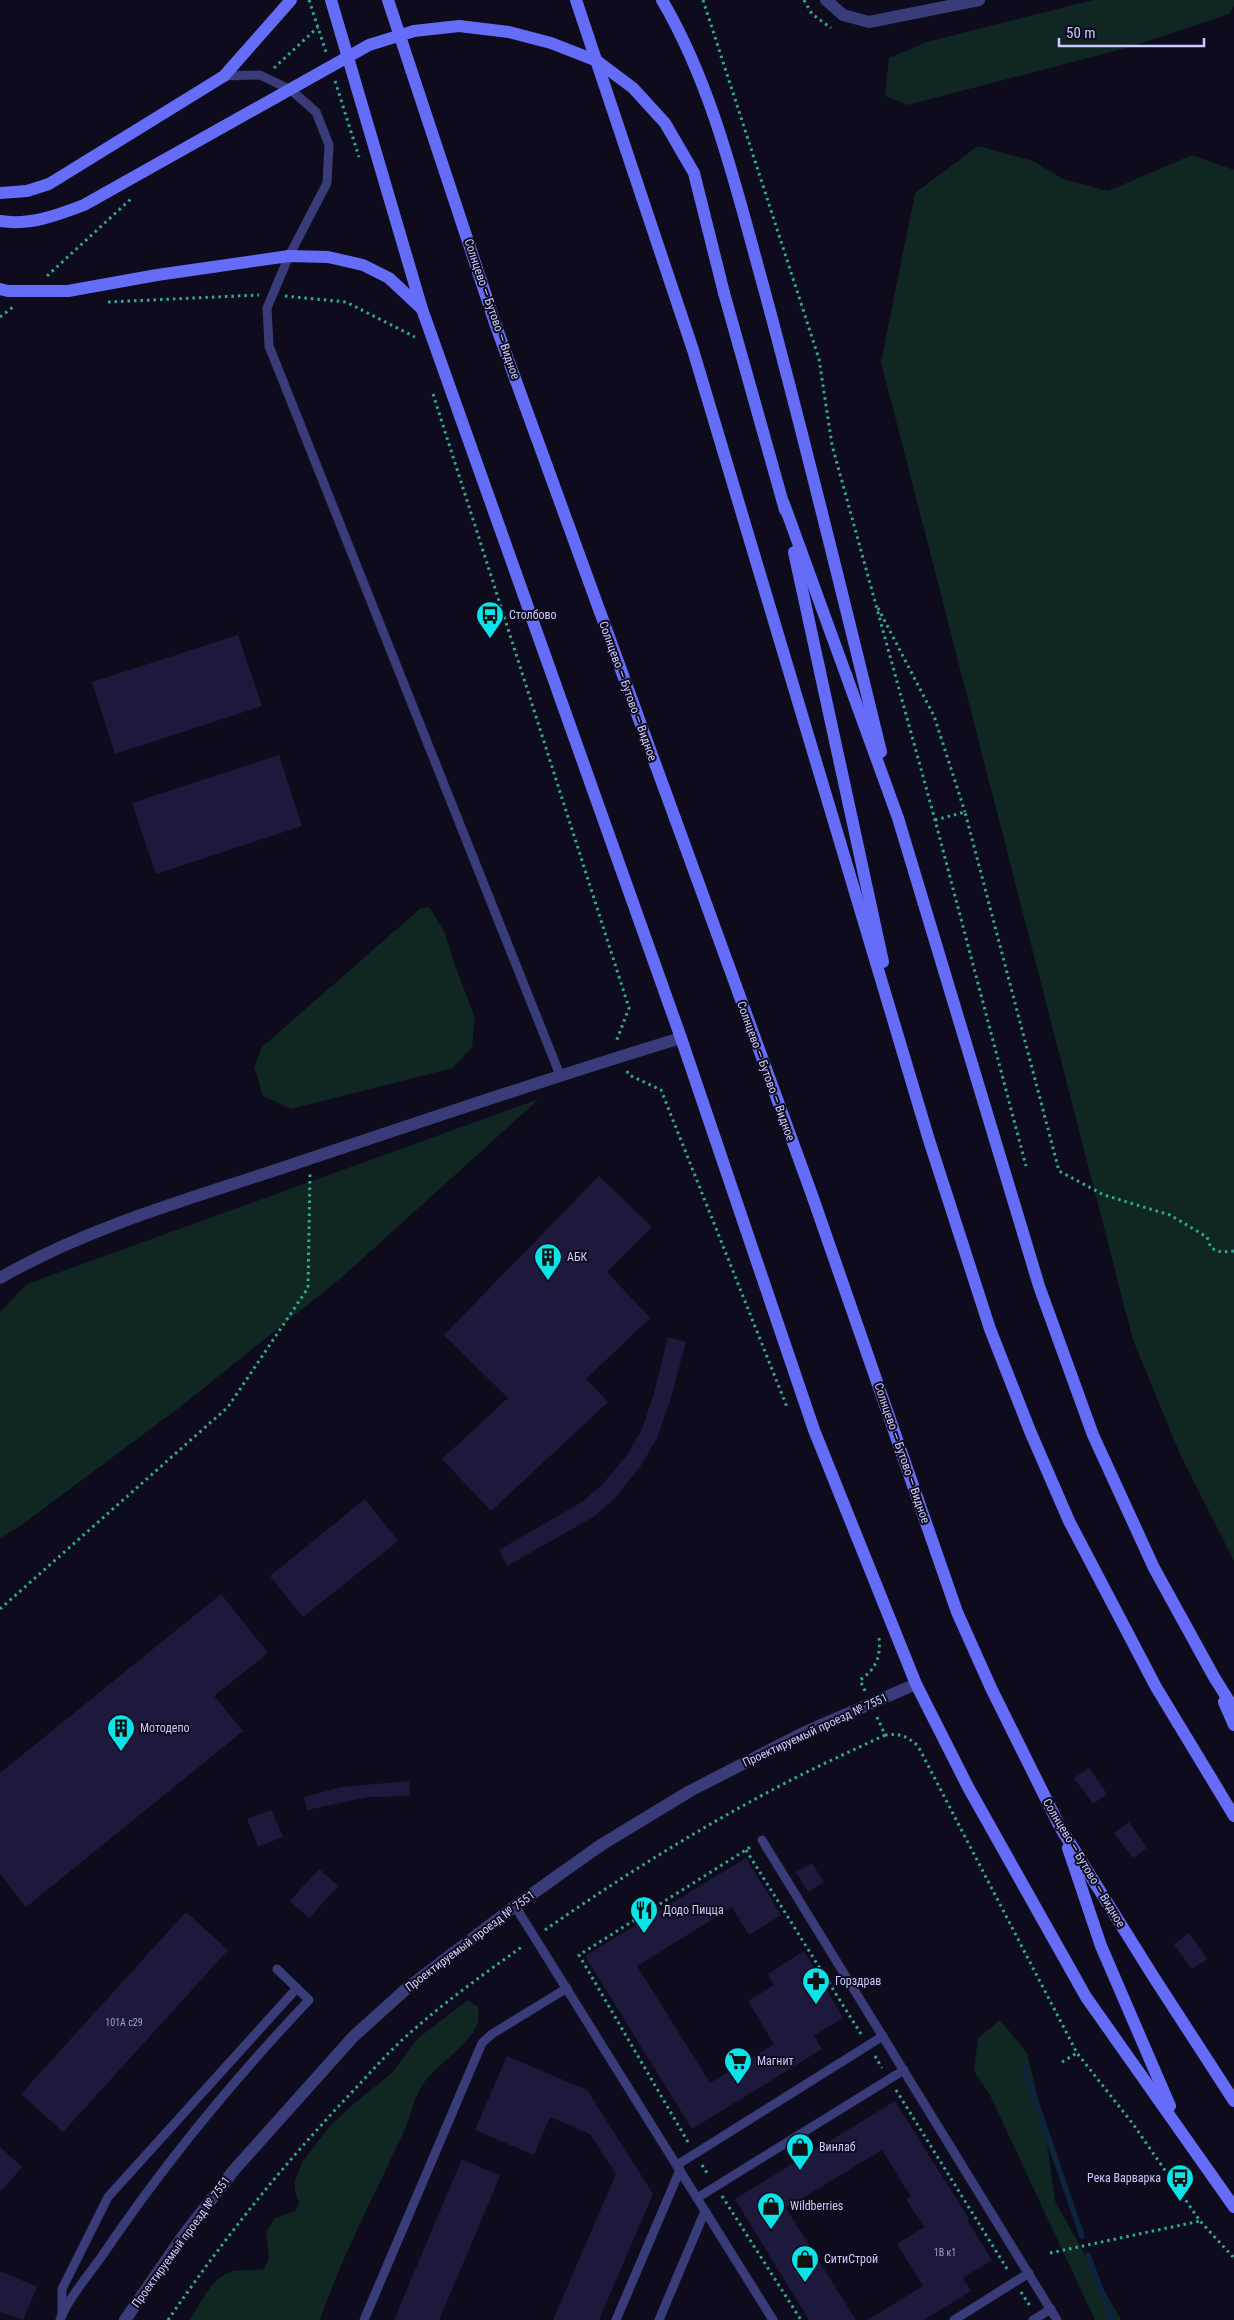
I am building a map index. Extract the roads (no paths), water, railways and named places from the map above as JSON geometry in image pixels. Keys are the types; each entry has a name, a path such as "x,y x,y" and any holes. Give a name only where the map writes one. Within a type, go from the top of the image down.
{"main road":[{"path":"0,193 27,190 49,184 224,76 290,0"},
{"path":"331,0 422,309 681,1038 814,1430 916,1684 968,1787 1086,1998 1234,2208"},
{"name":"Солнцево — Бутово — Видное","path":"388,0 496,326 812,1195 957,1612 991,1688 1060,1827 1234,2101"},
{"path":"576,0 692,350 904,1058 990,1329 1054,1485 1107,1596 1156,1687 1234,1816"},
{"path":"662,0 678,28 721,135 802,430 898,818 1039,1286 1093,1435 1154,1568 1214,1677 1234,1709"},
{"path":"0,220 10,222 50,218 84,205 369,44 414,30 459,26 509,32 551,43 597,61 633,88 665,123 694,173 724,292 784,504 904,1058"},
{"path":"0,289 8,291 68,291 157,275 289,256 328,256 363,265 389,278 422,309"},
{"path":"784,504 898,818"},
{"path":"1214,1677 1234,1725"},
{"path":"1060,1827 1101,1946 1180,2129"}],"street":[{"path":"826,0 844,15 869,22 934,4 979,0"},
{"path":"0,1278 58,1249 161,1208 560,1075 681,1038"},
{"name":"Проектируемый проезд № 7551","path":"125,2320 182,2236 234,2170 352,2037 406,1988 515,1906 601,1845 690,1791 814,1728 916,1684"}],"lane":[{"path":"224,76 260,75 291,90 316,112 329,145 327,182 289,256 267,308 269,346 560,1075"},
{"path":"762,1840 1057,2320"},
{"path":"515,1906 773,2320"},
{"path":"61,2318 162,2171 221,2097 309,2000 277,1969"},
{"path":"61,2318 62,2289 108,2197 297,1988"},
{"path":"364,2320 482,2043 492,2034 567,1988"},
{"path":"616,2320 678,2168 694,2154 883,2036"},
{"path":"697,2198 904,2070"},
{"path":"659,2320 705,2211"},
{"path":"954,2320 1029,2273"},
{"path":"1033,2320 1051,2309"}],"waterway":[{"path":"1024,2067 1082,2236"},
{"path":"1088,2255 1112,2320"}],"place":[{"name":"Столбово","path":"490,639"},
{"name":"АБК","path":"548,1281"},
{"name":"Мотодепо","path":"121,1752"},
{"name":"Додо Пицца","path":"644,1934"},
{"name":"Горздрав","path":"816,2005"},
{"name":"Магнит","path":"738,2085"},
{"name":"Винлаб","path":"800,2171"},
{"name":"Река Варварка","path":"1180,2202"},
{"name":"Wildberries","path":"771,2230"},
{"name":"СитиСтрой","path":"805,2283"}]}
